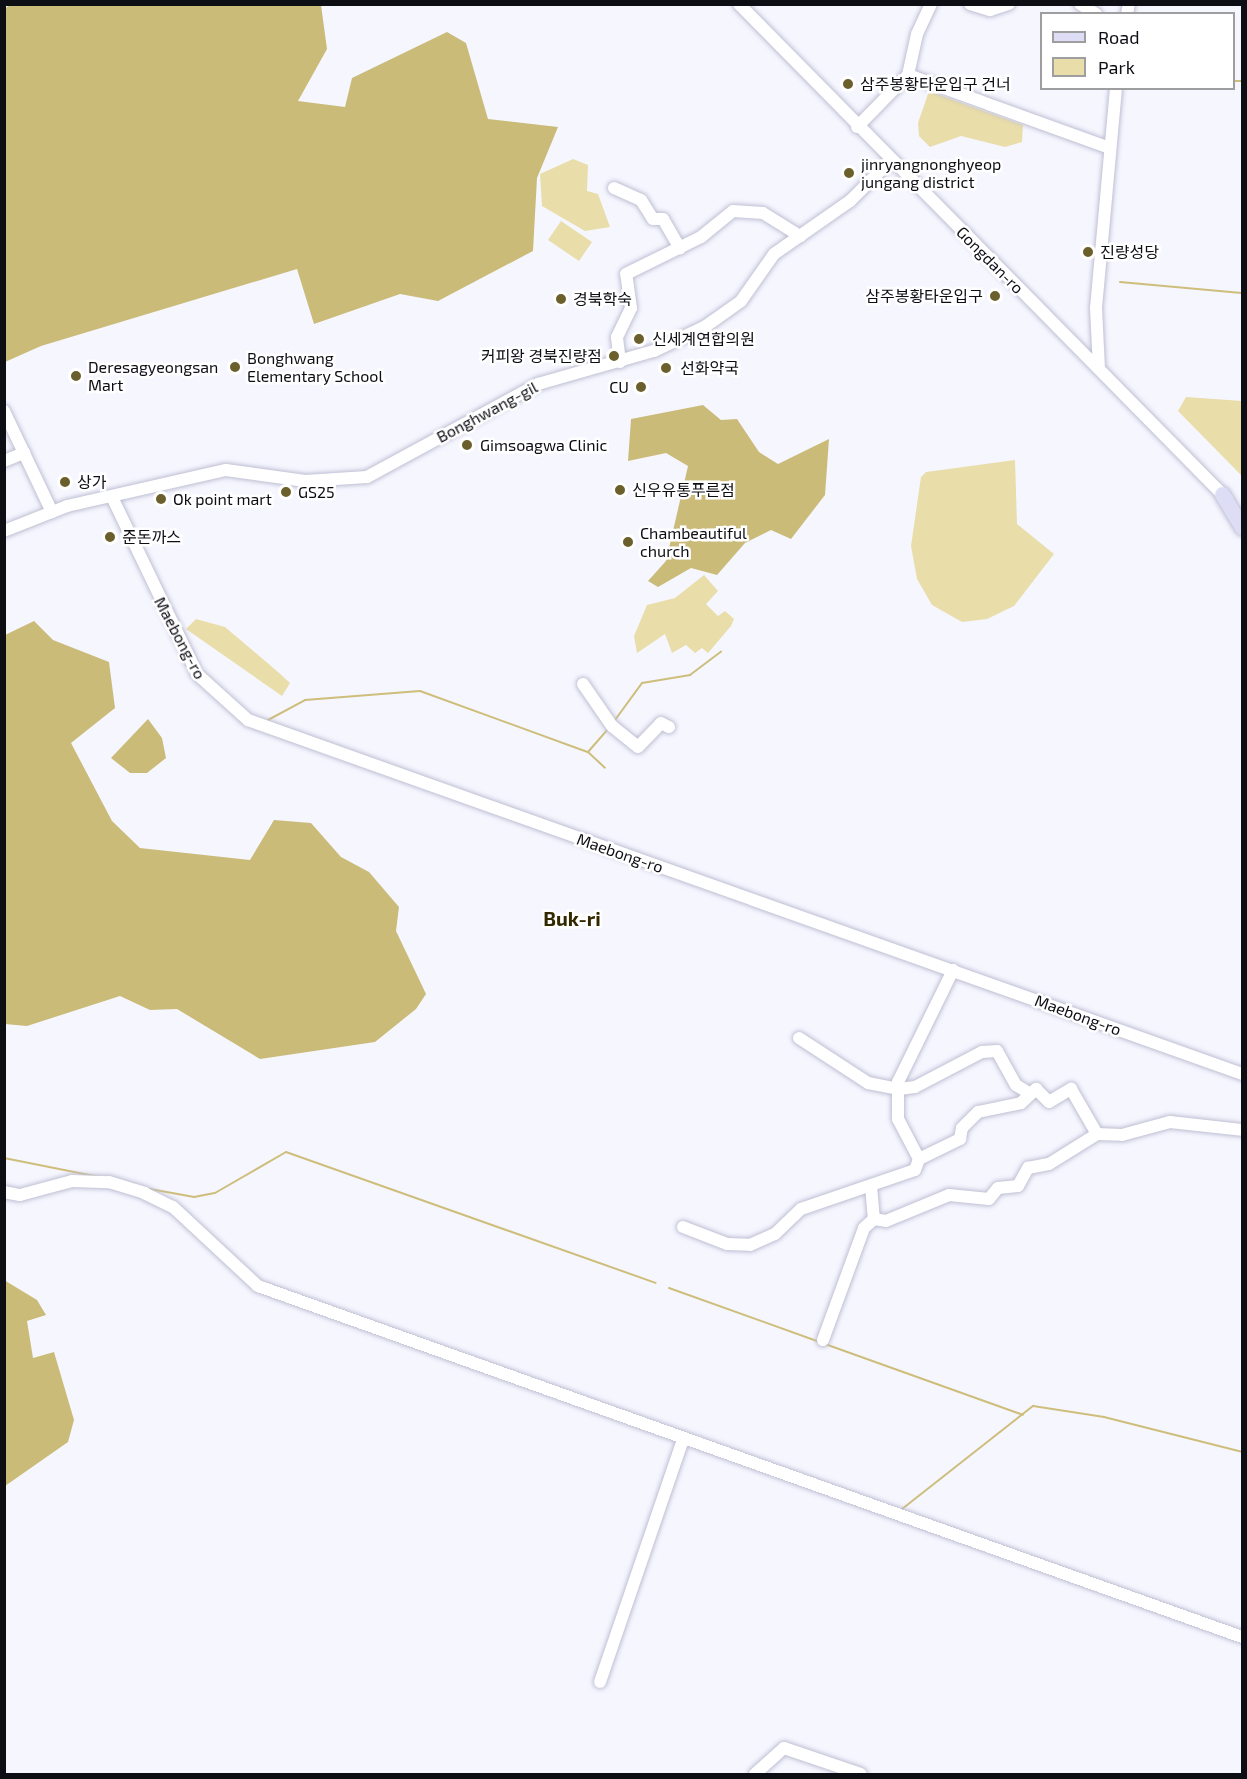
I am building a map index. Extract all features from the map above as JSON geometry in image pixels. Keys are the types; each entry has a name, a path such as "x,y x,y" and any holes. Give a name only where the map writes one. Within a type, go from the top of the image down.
{"main road":[{"path":"1222,494 1242,502"},
{"path":"1222,494 1242,527"}],"street":[{"name":"Gongdan-ro","path":"739,4 890,161 1100,369 1242,515"},
{"path":"857,127 908,75 917,34 931,4"},
{"path":"970,4 990,10 1009,4"},
{"path":"1080,4 1093,12"},
{"path":"908,75 1107,147"},
{"path":"1100,369 1096,308 1110,176 1107,147 1116,90"},
{"name":"Bonghwang-gil","path":"4,531 52,512 226,470 305,481 357,480 538,384 620,362 691,334 730,311 774,254 850,201 890,161"},
{"path":"614,188 641,200 653,219 663,219 680,249"},
{"path":"620,362 617,337 630,308 626,274 680,249 733,211 763,213 800,236"},
{"path":"4,411 52,512"},
{"path":"4,461 24,453"},
{"name":"Maebong-ro","path":"112,497 197,674 224,704 264,728 1242,1074"},
{"path":"583,684 612,726 638,747 665,725"},
{"path":"919,1159 898,1119 899,1089 953,970"},
{"path":"799,1038 868,1083 899,1089 915,1087 990,1050 997,1051 1016,1085 1029,1093"},
{"path":"683,1227 727,1244 750,1245 775,1234 801,1209 915,1170 919,1159 960,1139 962,1128 978,1112 1021,1102 1036,1089 1049,1102 1071,1089 1097,1134"},
{"path":"874,1219 886,1221 949,1195 988,1199 998,1188 1018,1186 1028,1168 1049,1164 1097,1134 1122,1135 1170,1122 1242,1130"},
{"path":"4,1192 20,1195 72,1181 109,1182 144,1193 173,1207 251,1282 1242,1637"},
{"path":"871,1186 874,1219"},
{"path":"823,1340 864,1228 874,1219"},
{"path":"600,1682 682,1438"},
{"path":"755,1774 784,1748 861,1774"}],"green space":[{"path":"929,91 1023,125 1022,142 1005,147 961,136 930,147 919,136 918,123"},
{"path":"573,159 588,165 587,191 598,194 610,227 585,231 542,206 540,174"},
{"path":"561,221 592,242 579,261 548,240"},
{"path":"1186,397 1242,401 1242,476 1178,411"},
{"path":"1015,460 1017,524 1054,554 1014,606 987,619 962,622 932,605 917,579 911,546 921,477 926,472"},
{"path":"704,575 718,591 706,604 718,616 725,611 734,619 731,626 708,653 702,648 695,653 686,645 672,653 665,634 637,653 634,636 647,605 675,598"},
{"path":"196,619 225,627 278,672 290,683 282,696 186,629"}],"shaded area":[{"path":"10,5 321,5 327,49 298,101 345,107 352,78 447,32 466,43 488,119 558,127 537,178 533,251 438,301 400,294 314,324 297,269 41,346 5,362 4,9"},
{"path":"703,405 721,420 737,419 759,452 778,464 829,439 825,495 791,539 771,530 745,543 717,575 691,568 658,587 648,581 666,561 688,466 666,453 628,461 631,419"},
{"path":"34,621 53,640 109,662 115,708 71,743 112,821 140,848 250,860 274,820 311,823 341,857 369,872 399,907 396,931 426,994 416,1009 375,1042 260,1059 177,1009 150,1010 120,996 27,1026 5,1024 5,635"},
{"path":"148,719 162,738 166,758 147,773 130,773 111,758"},
{"path":"4,1280 37,1300 46,1315 27,1321 33,1358 54,1352 74,1420 68,1442 5,1486"}],"waterway":[{"path":"1235,81 1242,81"},
{"path":"1120,282 1242,293"},
{"path":"615,720 642,683 690,675 721,652"},
{"path":"268,720 305,700 420,691 588,752 605,768"},
{"path":"588,752 608,729"},
{"path":"150,1189 194,1197 215,1193 286,1152 655,1283"},
{"path":"4,1158 134,1184"},
{"path":"669,1288 820,1342"},
{"path":"825,1344 1023,1415"},
{"path":"902,1509 1033,1406 1104,1417 1242,1452"}],"place":[{"name":"삼주봉황타운입구 건너","path":"848,84"},
{"name":"jinryangnonghyeop jungang district","path":"849,173"},
{"name":"진량성당","path":"1088,252"},
{"name":"삼주봉황타운입구","path":"995,296"},
{"name":"경북학숙","path":"561,299"},
{"name":"신세계연합의원","path":"639,339"},
{"name":"커피왕 경북진량점","path":"614,356"},
{"name":"Bonghwang Elementary School","path":"235,367"},
{"name":"선화약국","path":"666,368"},
{"name":"Deresagyeongsan Mart","path":"76,376"},
{"name":"CU","path":"641,387"},
{"name":"Gimsoagwa Clinic","path":"467,445"},
{"name":"상가","path":"65,482"},
{"name":"신우유통푸른점","path":"620,490"},
{"name":"GS25","path":"286,492"},
{"name":"Ok point mart","path":"161,499"},
{"name":"준돈까스","path":"110,537"},
{"name":"Chambeautiful church","path":"628,542"}],"district":[{"name":"Buk-ri","path":"572,918"}]}
